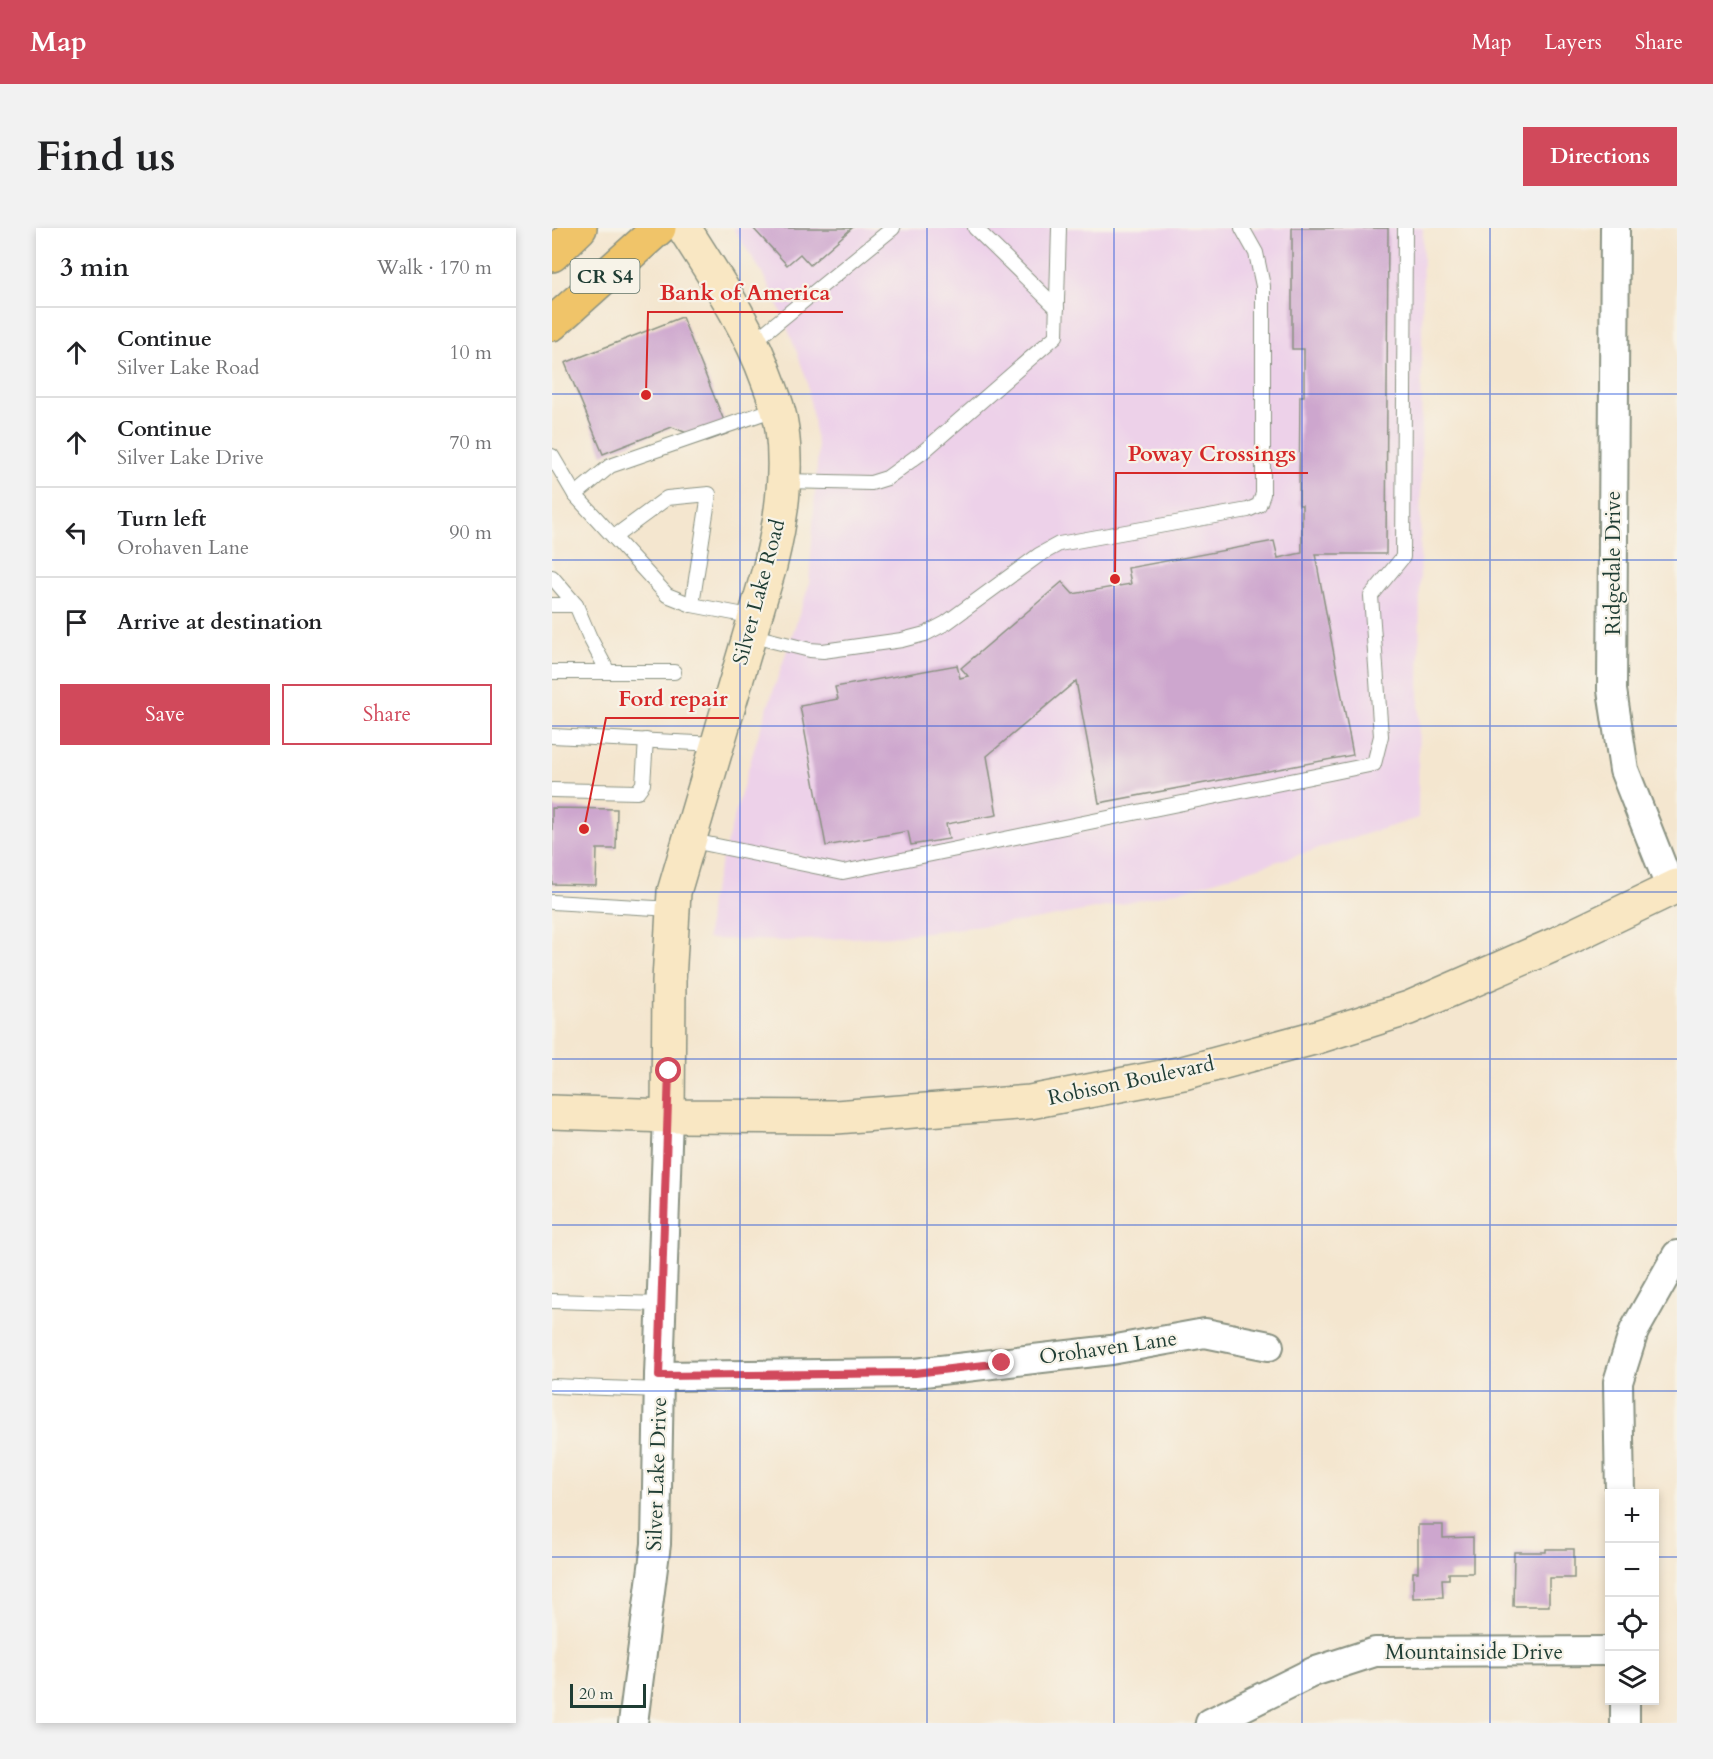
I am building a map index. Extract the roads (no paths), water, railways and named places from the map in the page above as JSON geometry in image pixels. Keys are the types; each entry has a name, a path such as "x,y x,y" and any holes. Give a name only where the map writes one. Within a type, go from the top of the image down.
{"main road":[{"name":"CR S4","path":"552,324 659,228"}],"street":[{"name":"Silver Lake Road","path":"668,1116 672,909 677,877 777,538 784,481 782,429 778,408 752,343 726,294 684,228"},
{"name":"Ridgedale Drive","path":"1615,228 1612,690 1624,770 1674,888"},
{"name":"Robison Boulevard","path":"552,1112 668,1116 836,1117 1030,1102 1183,1073 1317,1037 1409,1008 1558,943 1674,888"},
{"name":"Silver Lake Drive","path":"633,1723 656,1544 668,1116"},
{"path":"1620,1489 1618,1382 1634,1331 1677,1255"},
{"name":"Orohaven Lane","path":"659,1383 915,1373 1111,1350 1205,1333 1269,1346"},
{"name":"Mountainside Drive","path":"1210,1723 1313,1672 1375,1652 1605,1651"},
{"path":"1625,1705 1625,1723"}],"lane":[{"path":"752,343 892,228"},
{"path":"975,228 1057,308"},
{"path":"784,481 871,483 887,478 924,451 1056,336 1059,228"},
{"path":"552,456 575,495 667,595 810,650 823,651 902,640 925,634 946,624 1039,555 1059,544 1248,510 1259,505 1263,494 1263,286 1256,253 1242,228"},
{"path":"688,840 843,873 1374,764 1381,736 1371,596 1402,557 1404,228"},
{"path":"575,495 610,466 778,408"},
{"path":"614,537 667,498 709,494 692,605"},
{"path":"552,577 576,605 608,672"},
{"path":"552,605 576,605"},
{"path":"552,672 674,672"},
{"path":"552,736 717,744"},
{"path":"552,790 637,792 643,784 646,740"},
{"path":"552,902 672,909"},
{"path":"552,1301 661,1304"},
{"path":"552,1386 659,1383"}],"place":[{"name":"Bank of America","path":"646,395"},
{"name":"Poway Crossings","path":"1115,579"},
{"name":"Ford repair","path":"584,829"}]}
